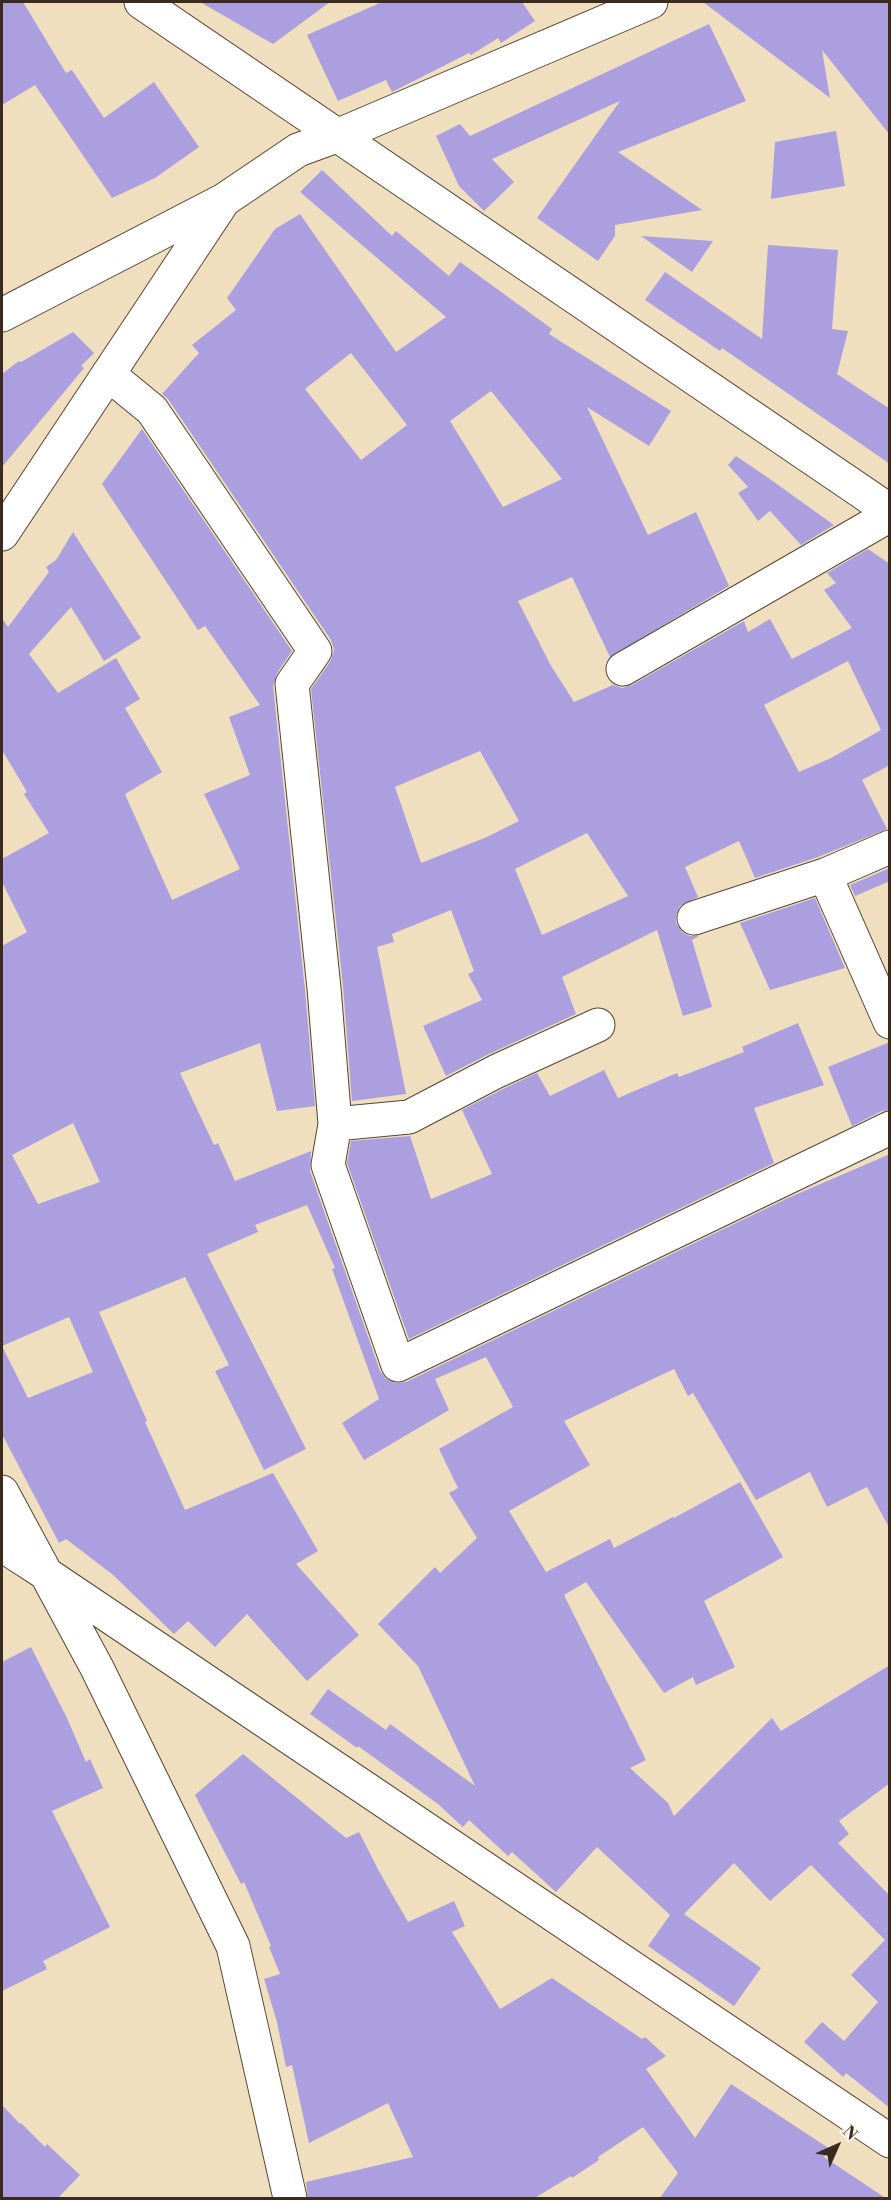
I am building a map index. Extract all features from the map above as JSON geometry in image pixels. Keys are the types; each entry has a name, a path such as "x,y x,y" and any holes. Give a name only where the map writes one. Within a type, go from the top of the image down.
{"street":[{"path":"141,2 890,513 623,669"},
{"path":"2,315 224,200 298,150 339,135 651,2"},
{"path":"2,534 224,200"},
{"path":"108,374 152,410 315,651 292,684 324,988 334,1124 328,1165 398,1365 890,1128"},
{"path":"694,918 825,875 890,847"},
{"path":"825,875 890,1022"},
{"path":"334,1124 409,1117 497,1071 598,1025"},
{"path":"2,1492 97,1668 233,1946 290,2199"},
{"path":"2,1545 890,2141"}],"building":[{"path":"2,2 23,2 66,73 72,70 104,118 154,82 199,147 155,178 112,198 35,85 2,105"},
{"path":"200,2 330,2 273,44"},
{"path":"382,2 522,2 535,21 501,43 498,38 471,55 469,53 392,92 386,80 338,101 307,35"},
{"path":"703,2 890,2 890,135 822,50 830,98"},
{"path":"709,24 746,101 618,152 702,210 615,225 615,236 598,261 537,218 620,101 492,159 514,182 484,211 459,186 436,136 460,124 470,136"},
{"path":"836,131 845,186 771,199 775,142"},
{"path":"322,170 392,236 396,231 449,276 460,262 552,329 549,334 671,411 649,446 587,407 648,535 696,512 729,586 610,657 572,577 518,601 550,664 574,702 613,685 622,688 632,685 744,621 748,632 770,619 792,659 852,628 824,590 836,583 827,573 868,549 890,564 890,765 862,780 887,829 818,857 755,878 739,841 685,867 698,897 680,906 676,915 676,923 682,932 690,936 699,936 692,940 712,1007 683,1016 657,930 562,977 576,1014 446,1076 423,1026 482,1000 468,974 474,971 451,910 392,934 394,942 377,947 406,1094 352,1101 343,986 311,689 330,662 334,650 331,640 168,399 162,394 199,353 192,345 236,310 227,298 275,229 300,214 396,352 446,317 300,192","holes":["351,353 407,425 361,460 305,389","491,391 562,479 503,507 450,421","848,661 881,730 831,758 799,772 764,705","480,751 519,821 487,837 421,863 395,787","587,833 628,896 542,935 515,869"]},
{"path":"641,236 713,241 692,272"},
{"path":"768,245 838,250 832,329 848,331 837,374 890,409 890,464 722,348 720,351 645,300 665,272 762,339"},
{"path":"73,332 94,353 81,366 84,368 2,467 2,374 19,361 21,362"},
{"path":"142,429 292,651 277,673 273,686 315,1106 277,1111 260,1043 180,1073 214,1145 218,1143 235,1181 311,1151 310,1171 380,1371 386,1379 395,1383 406,1382 788,1198 890,1154 890,1529 867,1487 827,1507 810,1472 756,1500 693,1393 688,1396 674,1369 564,1421 590,1465 509,1511 546,1572 610,1539 614,1548 740,1482 783,1557 704,1601 735,1667 696,1685 693,1677 664,1693 586,1582 564,1595 646,1760 630,1768 668,1803 674,1816 772,1718 781,1731 890,1665 890,1783 839,1821 849,1834 838,1843 890,1896 890,2108 846,2073 843,2077 804,2042 822,2022 844,2041 878,2002 851,1975 885,1940 811,1865 770,1901 734,1863 684,1914 761,1968 734,2006 648,1946 670,1915 597,1847 556,1892 512,1852 508,1856 469,1820 463,1827 438,1804 310,1714 328,1689 386,1730 390,1724 475,1786 418,1666 378,1624 435,1567 440,1573 477,1538 449,1493 458,1488 439,1449 513,1407 486,1357 435,1379 449,1410 364,1460 342,1423 379,1399 332,1269 335,1268 307,1205 255,1225 258,1232 207,1254 306,1449 264,1470 215,1371 229,1365 185,1277 99,1312 185,1510 273,1473 318,1551 296,1564 359,1635 307,1681 247,1614 215,1647 188,1621 174,1634 112,1574 66,1539 59,1543 2,1434 2,1346 2,946 27,932 2,882 2,859 49,833 24,794 27,792 2,750 2,618 8,627 49,572 46,567 56,560 73,532 141,638 104,661 71,607 29,654 58,693 116,658 140,699 125,708 162,772 125,794 172,900 240,869 204,794 250,775 229,717 260,705 205,626 198,630 102,484","holes":["73,1123 100,1182 38,1204 12,1155","69,1317 93,1372 28,1398 2,1346"]},
{"path":"736,456 834,525 801,545 770,511 758,521 738,493 748,487 728,465"},
{"path":"890,868 890,881 855,896 850,885"},
{"path":"815,898 845,968 770,990 740,923"},
{"path":"798,1023 824,1085 754,1108 774,1163 409,1339 347,1163 351,1141 410,1136 431,1199 492,1174 462,1110 505,1088 537,1073 550,1096 604,1070 618,1098 677,1073 679,1077 744,1052 742,1047"},
{"path":"890,1042 890,1110 882,1111 852,1126 828,1067"},
{"path":"31,1647 67,1718 86,1762 90,1759 103,1788 52,1811 110,1927 43,1961 47,1969 2,1991 2,1662"},
{"path":"243,1754 346,1838 359,1832 408,1922 454,1901 465,1926 452,1932 500,2009 552,1978 642,2039 645,2037 666,2056 646,2069 695,2138 731,2084 830,2149 824,2157 887,2199 659,2199 678,2173 643,2127 598,2157 599,2160 572,2178 571,2176 533,2199 308,2199 306,2182 413,2157 388,2103 309,2143 292,2065 286,2067 277,2022 264,1979 280,1974 269,1947 271,1946 244,1882 241,1884 195,1795"},
{"path":"2,2105 45,2147 47,2144 80,2175 57,2199 2,2199"}]}
